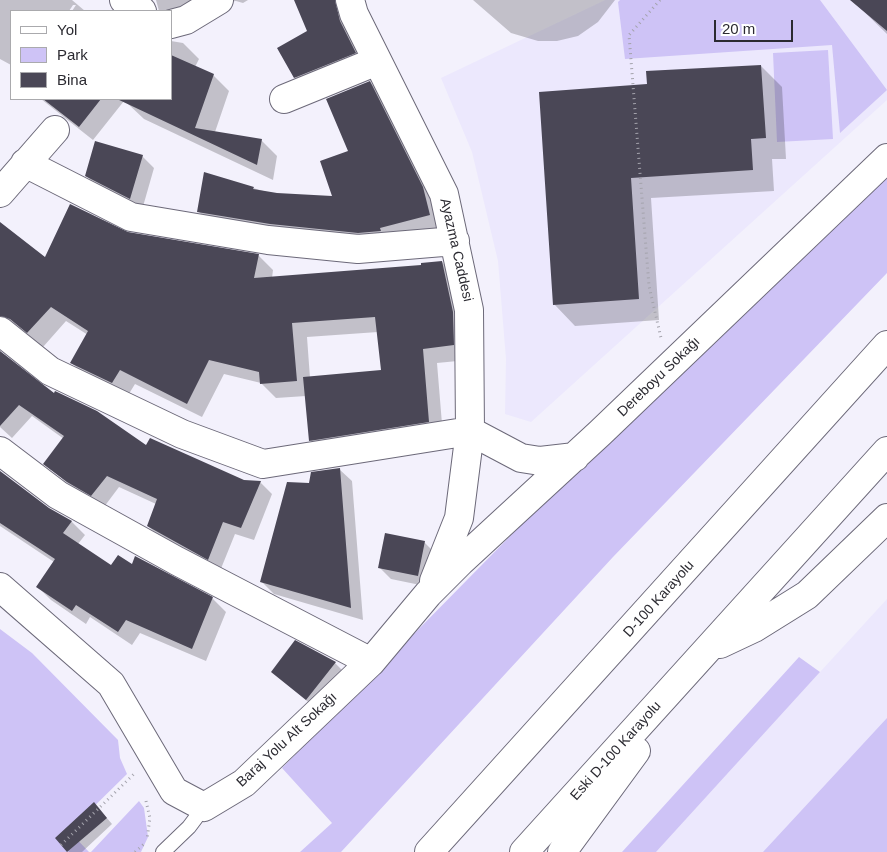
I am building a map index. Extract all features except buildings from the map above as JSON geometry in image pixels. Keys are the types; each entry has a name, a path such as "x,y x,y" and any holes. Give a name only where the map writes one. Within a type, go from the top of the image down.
{"main road":[{"path":"172,24 186,20 219,0"},
{"name":"Ayazma Caddesi","path":"350,0 354,14 377,62 444,194 469,310 470,431 459,518 428,594"},
{"path":"284,99 377,62"},
{"path":"0,193 55,130"},
{"name":"Dereboyu Sokağı","path":"428,594 460,562 575,457 887,158"},
{"path":"25,163 131,217 268,240 358,249 455,242"},
{"path":"0,331 50,371 182,434 263,464 470,431 521,458 540,462 575,457"},
{"name":"D-100 Karayolu","path":"429,852 887,345"},
{"path":"0,451 58,495 177,561 371,662"},
{"path":"562,852 708,650 887,451"},
{"path":"708,650 754,628 807,595 887,518"},
{"path":"0,587 111,684 174,791 204,807"},
{"name":"Baraj Yolu Alt Sokağı","path":"204,807 244,784 371,662 428,594"},
{"name":"Eski D-100 Karayolu","path":"524,852 708,650"},
{"path":"557,852 599,803"}],"lane":[{"path":"163,852 189,827 204,807"}],"path":[{"path":"660,0 629,35 649,286 668,368"},
{"path":"61,845 152,755"},
{"path":"135,852 147,841 150,818 145,793"}],"shaded area":[{"path":"605,0 887,0 887,100 531,422 505,414 506,359 498,261 472,152 441,78"},
{"path":"887,599 887,852 656,852 820,672"}],"green space":[{"path":"620,0 820,0 887,90 840,133 832,45 625,59 618,2"},
{"path":"828,50 833,139 777,142 773,53"},
{"path":"887,172 887,273 613,557 341,852 300,852 332,823 282,768 590,455"},
{"path":"0,629 32,653 118,740 120,758 127,774 69,831 89,852 0,852"},
{"path":"799,657 820,672 656,852 622,852"},
{"path":"887,718 887,852 763,852"},
{"path":"139,801 144,808 148,837 141,852 91,852"}]}
